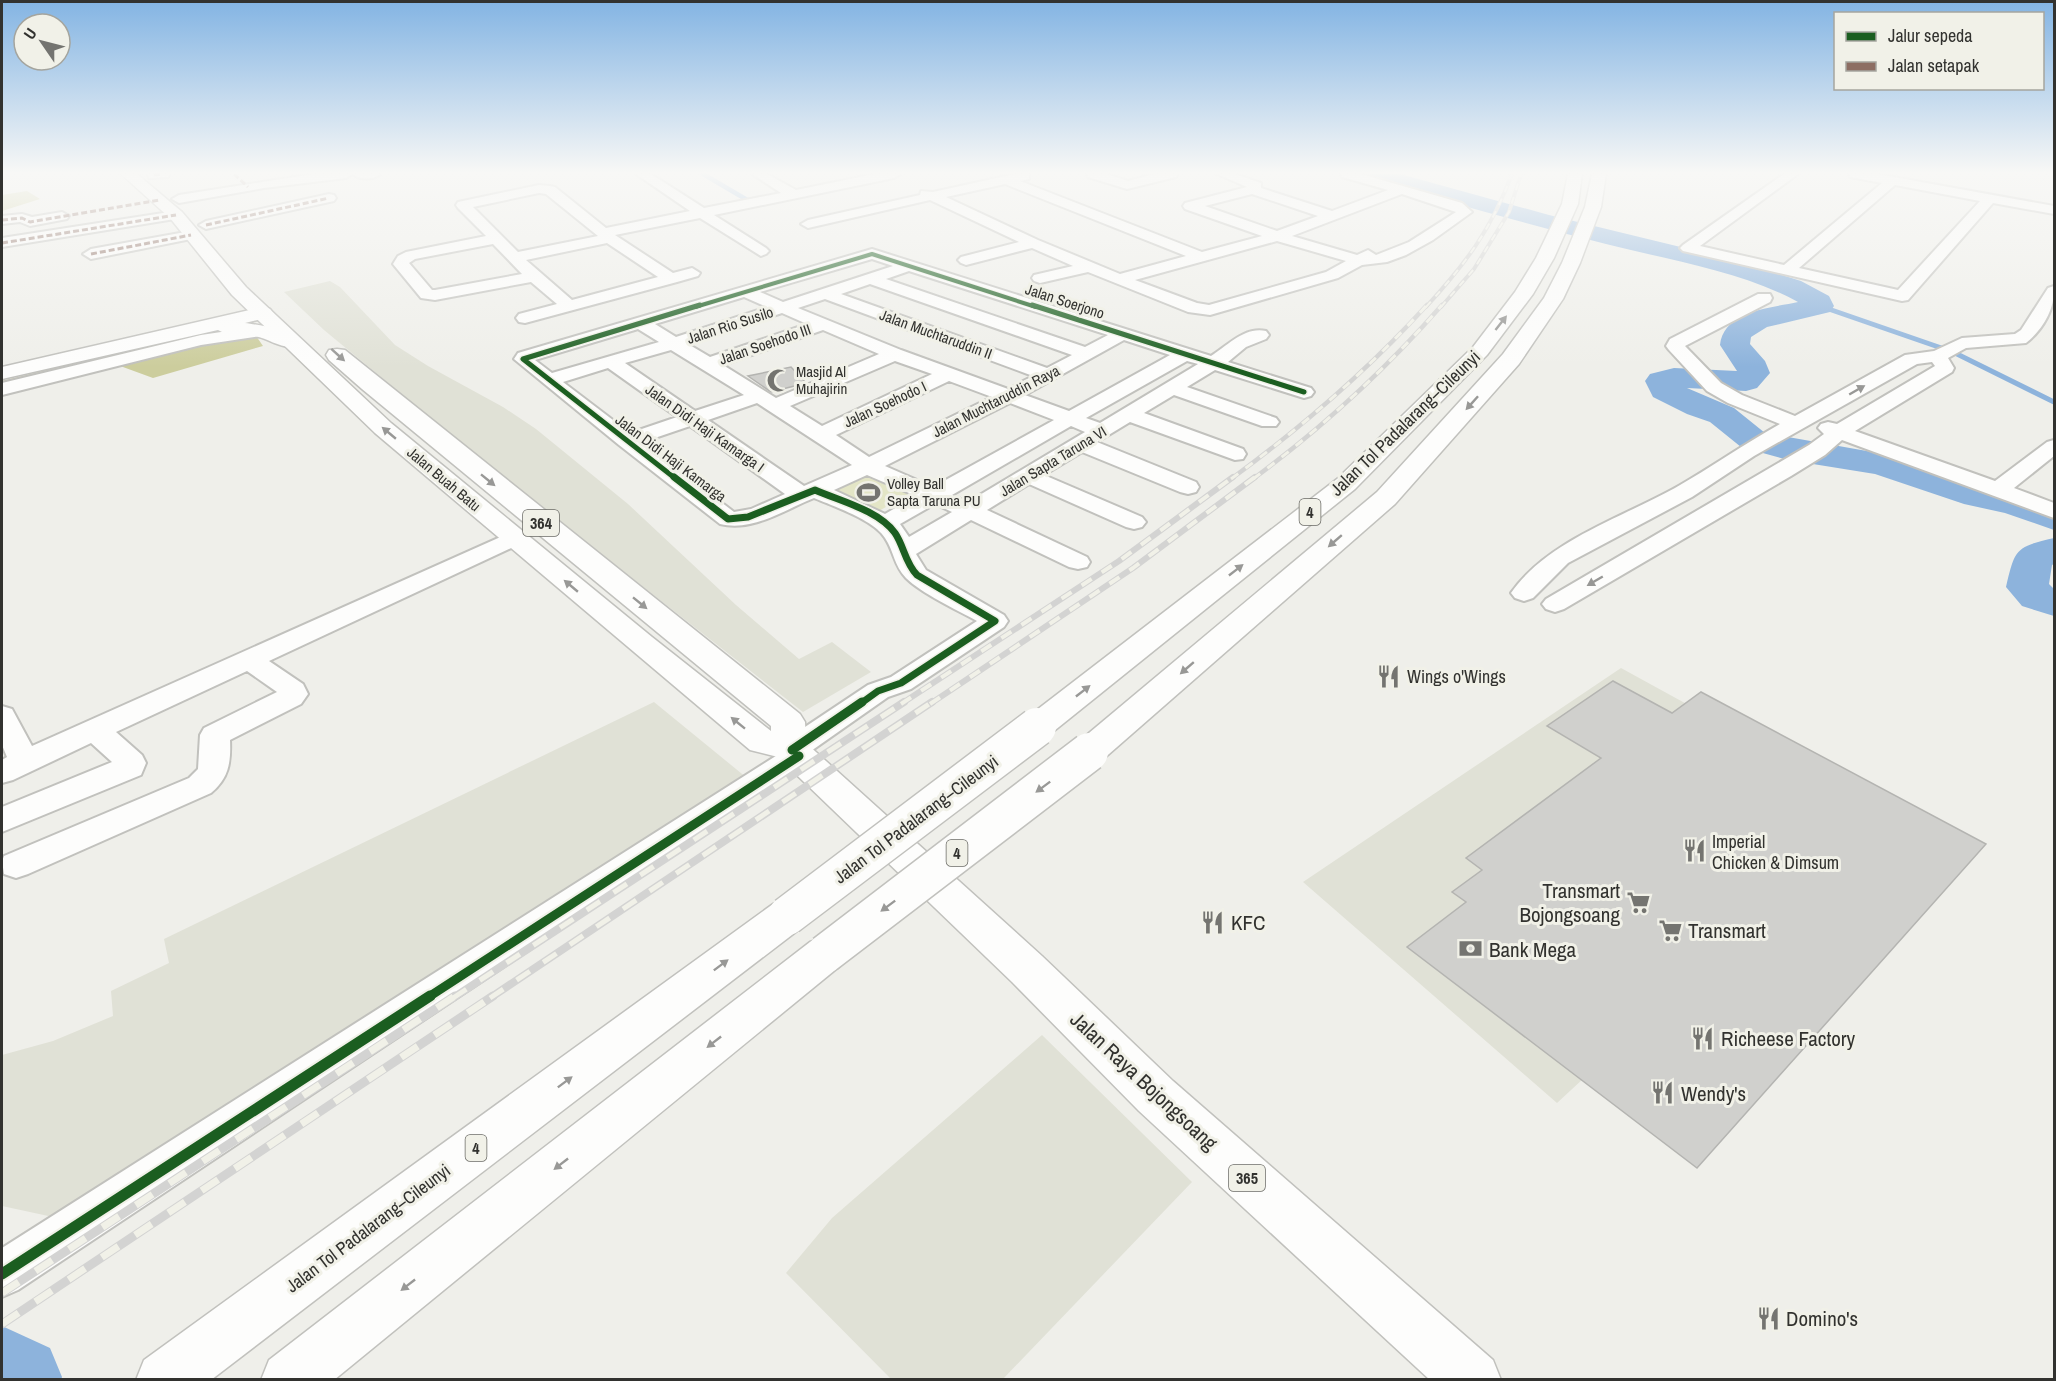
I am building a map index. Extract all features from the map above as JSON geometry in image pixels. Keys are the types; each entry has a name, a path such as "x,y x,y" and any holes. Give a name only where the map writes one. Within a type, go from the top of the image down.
{"main road":[{"name":"Jalan Buah Batu","path":"201,238 239,291 370,384 788,722 793,751"},
{"name":"Jalan Buah Batu","path":"214,238 222,242"},
{"name":"Jalan Tol Padalarang–Cileunyi","path":"289,1380 825,954 1089,752 1386,498 1511,359 1553,300 1563,238"},
{"name":"Jalan Tol Padalarang–Cileunyi","path":"164,1380 1037,727 1346,484 1480,351 1523,294 1558,261 1573,238"},
{"path":"2,373 185,328 231,304 239,291"},
{"name":"Jalan Buah Batu","path":"269,313 290,342 383,428 762,742 793,751 901,850"},
{"path":"2,364 185,328 238,327 269,313"},
{"name":"Jalan Raya Bojongsoang","path":"901,850 1027,969 1156,1096 1473,1380"},
{"path":"140,1380 520,1115"}],"street":[{"path":"2,243 24,238"},
{"path":"91,254 158,238"},
{"path":"495,238 534,277 569,306"},
{"path":"534,277 435,295 427,294 401,264 403,259 411,255 504,248 567,238"},
{"path":"611,238 670,279"},
{"path":"741,238 761,251"},
{"path":"1023,238 1088,267 1194,308 1210,310 1332,275 1359,260"},
{"path":"1155,238 1202,257"},
{"path":"1254,238 1260,241"},
{"path":"1119,279 1269,238"},
{"path":"1285,238 1370,262 1392,257 1423,238"},
{"path":"1701,238 1688,248 1905,296 1955,238"},
{"path":"1786,271 1824,238"},
{"path":"966,260 1033,243"},
{"name":"Jalan Soerjono","path":"525,357 866,255 878,255 1213,363"},
{"name":"Jalan Rio Susilo","path":"549,380 674,343 909,266"},
{"path":"1040,278 1088,267"},
{"path":"525,318 692,273"},
{"path":"870,279 1088,354"},
{"path":"1524,593 1559,558 1684,492 1749,450 1912,358 1945,352 1962,343 2020,339 2028,333 2055,291"},
{"path":"745,292 887,351 1103,431"},
{"name":"Jalan Muchtaruddin II","path":"825,293 1048,375"},
{"path":"626,441 693,418 766,401 887,351 923,330 1002,296"},
{"path":"1764,298 1676,343 1677,350 1708,381 1735,399 1839,432 2055,511"},
{"path":"2,389 169,347 269,313"},
{"path":"641,323 822,434 868,466 1078,562"},
{"name":"Jalan Soehodo III","path":"709,364 821,325"},
{"name":"Jalan Muchtaruddin Raya","path":"807,492 868,466 1007,397 1123,334"},
{"name":"Jalan Sapta Taruna VI","path":"902,552 1129,415 1229,353 1240,343 1260,335"},
{"path":"1555,604 1783,471 1812,453 1839,432 1946,368 1945,352"},
{"path":"885,523 1185,354"},
{"name":"Jalan Didi Haji Kamarga","path":"525,357 523,359 549,380 728,519 743,520 807,492"},
{"name":"Jalan Didi Haji Kamarga I","path":"610,362 807,492"},
{"path":"1213,363 1304,392"},
{"name":"Jalan Soehodo I","path":"822,434 948,374"},
{"path":"1172,388 1269,422"},
{"path":"1129,415 1234,454"},
{"path":"1082,444 1188,487"},
{"path":"1998,490 2055,446"},
{"path":"1749,450 1783,471"},
{"path":"1028,476 1134,522"},
{"path":"1703,478 1744,494"},
{"path":"14,1266 793,751 878,692 901,683 989,617 917,575 908,567 895,532 885,523 807,492"},
{"path":"1684,492 1719,509"},
{"path":"1624,523 1662,543"},
{"path":"2,716 13,767 514,538"},
{"path":"1598,538 1635,557"},
{"path":"16,865 191,791 209,780 214,773 215,735 294,694 293,690 248,658"},
{"path":"2,820 130,767 131,763 96,731"}],"shaded area":[{"path":"330,281 340,287 395,345 503,407 536,429 628,504 736,605 799,659 832,642 871,672 803,712 490,467 324,330 284,292"},
{"name":"Transmart","path":"1621,668 1876,808 1557,1103 1303,882"},
{"path":"654,702 747,778 53,1217 2,1206 2,1055 53,1041 113,1016 111,991 169,963 164,939"},
{"path":"1042,1035 1192,1182 1003,1379 891,1379 786,1273 832,1218"}],"green space":[{"path":"238,328 252,330 263,346 153,378 112,363 2,391 2,381 209,331"},
{"name":"Volley Ball Sapta Taruna PU","path":"860,474 908,494 879,511 831,490"}],"building":[{"name":"Masjid Al Muhajirin","path":"791,367 806,383 771,392 748,376"},
{"name":"Transmart","path":"1613,681 1672,713 1701,692 1986,844 1697,1168 1407,947 1466,902 1452,892 1482,870 1466,858 1601,758 1547,726"}],"waterway":[{"path":"1613,238 1725,266 1791,287 1819,302 1820,306 1757,320 1736,333 1735,345 1749,361 1754,373 1746,381 1674,378 1661,381 1665,390 1699,407 1722,415 1753,440 1788,449 1882,464 1977,496 2015,503 2054,518"},
{"path":"1820,306 1953,352 2054,402"},
{"path":"2054,550 2033,558 2027,587 2037,597 2054,603"},
{"path":"2,1367 21,1377"}],"railway":[{"path":"1426,307 1453,276 1480,238"},
{"path":"1441,307 1474,269 1493,238"},
{"path":"1231,479 1333,397 1427,305"},
{"path":"1253,479 1352,397 1399,352 1442,305"},
{"path":"901,704 1119,561 1233,477"},
{"path":"930,704 1133,568 1255,477"},
{"path":"453,998 904,702"},
{"path":"490,998 932,702"},
{"path":"2,1293 455,996"},
{"path":"2,1324 493,996"}],"marked path":[{"path":"2,243 30,238"},
{"path":"91,254 173,238"}],"cycle path":[{"path":"792,750 878,691 901,683 995,621 917,575 908,564 897,536 887,525 815,490 759,514 728,519 549,380 523,359 525,357 872,254 1304,392"},
{"path":"2,1274 799,756"}],"place":[{"name":"Masjid Al Muhajirin","path":"778,380"},
{"name":"Volley Ball Sapta Taruna PU","path":"869,492"},
{"name":"Wings o'Wings","path":"1389,676"},
{"name":"Imperial Chicken & Dimsum","path":"1694,851"},
{"name":"Transmart Bojongsoang","path":"1638,902"},
{"name":"KFC","path":"1213,922"},
{"name":"Transmart","path":"1670,930"},
{"name":"Bank Mega","path":"1471,949"},
{"name":"Richeese Factory","path":"1703,1038"},
{"name":"Wendy's","path":"1663,1093"},
{"name":"Domino's","path":"1768,1318"}]}
